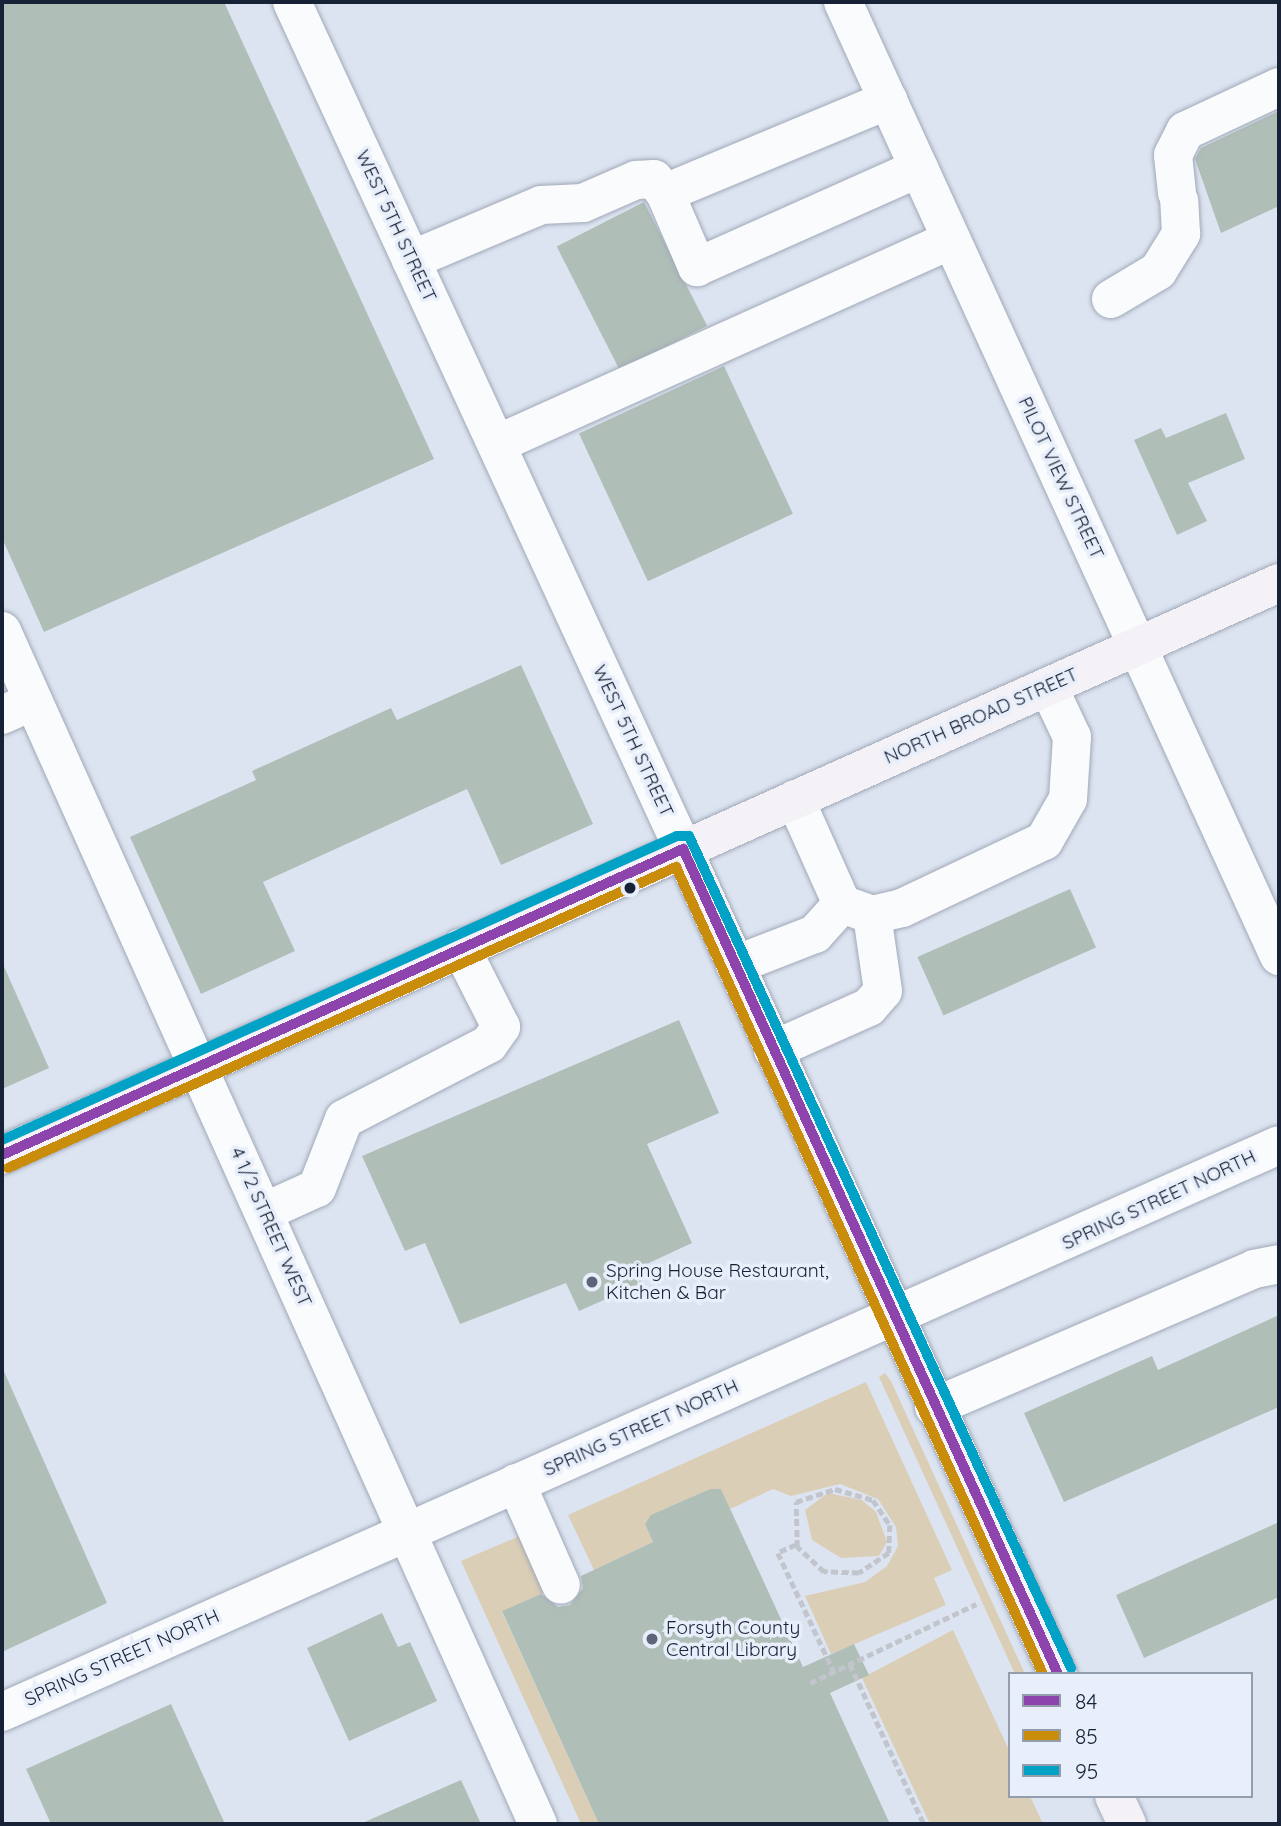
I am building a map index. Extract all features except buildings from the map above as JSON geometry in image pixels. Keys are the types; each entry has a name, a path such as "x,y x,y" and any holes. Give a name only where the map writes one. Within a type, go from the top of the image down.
{"main road":[{"name":"NORTH BROAD STREET","path":"2,1155 1279,583"},
{"name":"WEST 5TH STREET","path":"683,849 934,1407 1057,1672"},
{"path":"1115,1798 1127,1824"}],"street":[{"name":"WEST 5TH STREET","path":"292,2 683,849"},
{"name":"PILOT VIEW STREET","path":"843,2 1279,956"},
{"path":"1111,299 1158,271 1181,234 1173,155 1185,131 1279,87"},
{"path":"665,193 888,100"},
{"path":"411,260 541,205 583,202 636,180 654,178 665,193 697,267 919,168"},
{"path":"497,444 951,240"},
{"name":"4 1/2 STREET WEST","path":"2,631 14,693 199,1066 538,1824"},
{"path":"735,965 815,934 857,909 902,908 1044,841 1068,799 1072,737 1048,686"},
{"path":"773,1050 869,1007 883,991 857,909 795,799"},
{"path":"264,1212 317,1188 344,1119 489,1044 501,1027 461,948"},
{"name":"SPRING STREET NORTH","path":"2,1712 1279,1145"},
{"path":"934,1407 1254,1269 1279,1264"},
{"path":"516,1483 561,1585"}],"path":[{"path":"825,1489 873,1500 893,1538 882,1560 846,1575 810,1566 796,1545 796,1502 825,1489"},
{"path":"796,1545 778,1553 834,1672"},
{"path":"810,1683 976,1604"},
{"path":"849,1664 924,1824"}],"shaded area":[{"path":"885,1373 891,1381 1024,1672 1014,1672 879,1377"},
{"path":"866,1382 952,1570 934,1578 946,1605 831,1654 805,1596 865,1582 887,1566 898,1546 896,1527 878,1499 840,1484 791,1496 773,1489 730,1509 721,1489 710,1489 652,1515 645,1524 653,1542 594,1570 568,1515"},
{"path":"828,1493 862,1500 876,1512 887,1542 879,1556 841,1558 812,1540 805,1510"},
{"path":"522,1535 548,1591 502,1612 599,1824 581,1824 461,1561"},
{"path":"953,1630 1008,1748 1008,1798 1031,1798 1043,1824 930,1824 862,1678"}],"transit line":[{"name":"95","path":"2,1140 677,836 689,836 1071,1668"},
{"name":"84","path":"2,1155 683,849 1057,1672"},
{"name":"85","path":"8,1168 676,867 1042,1672"}],"place":[{"name":"Spring House Restaurant, Kitchen & Bar","path":"592,1282"},
{"name":"Forsyth County Central Library","path":"652,1639"}]}
